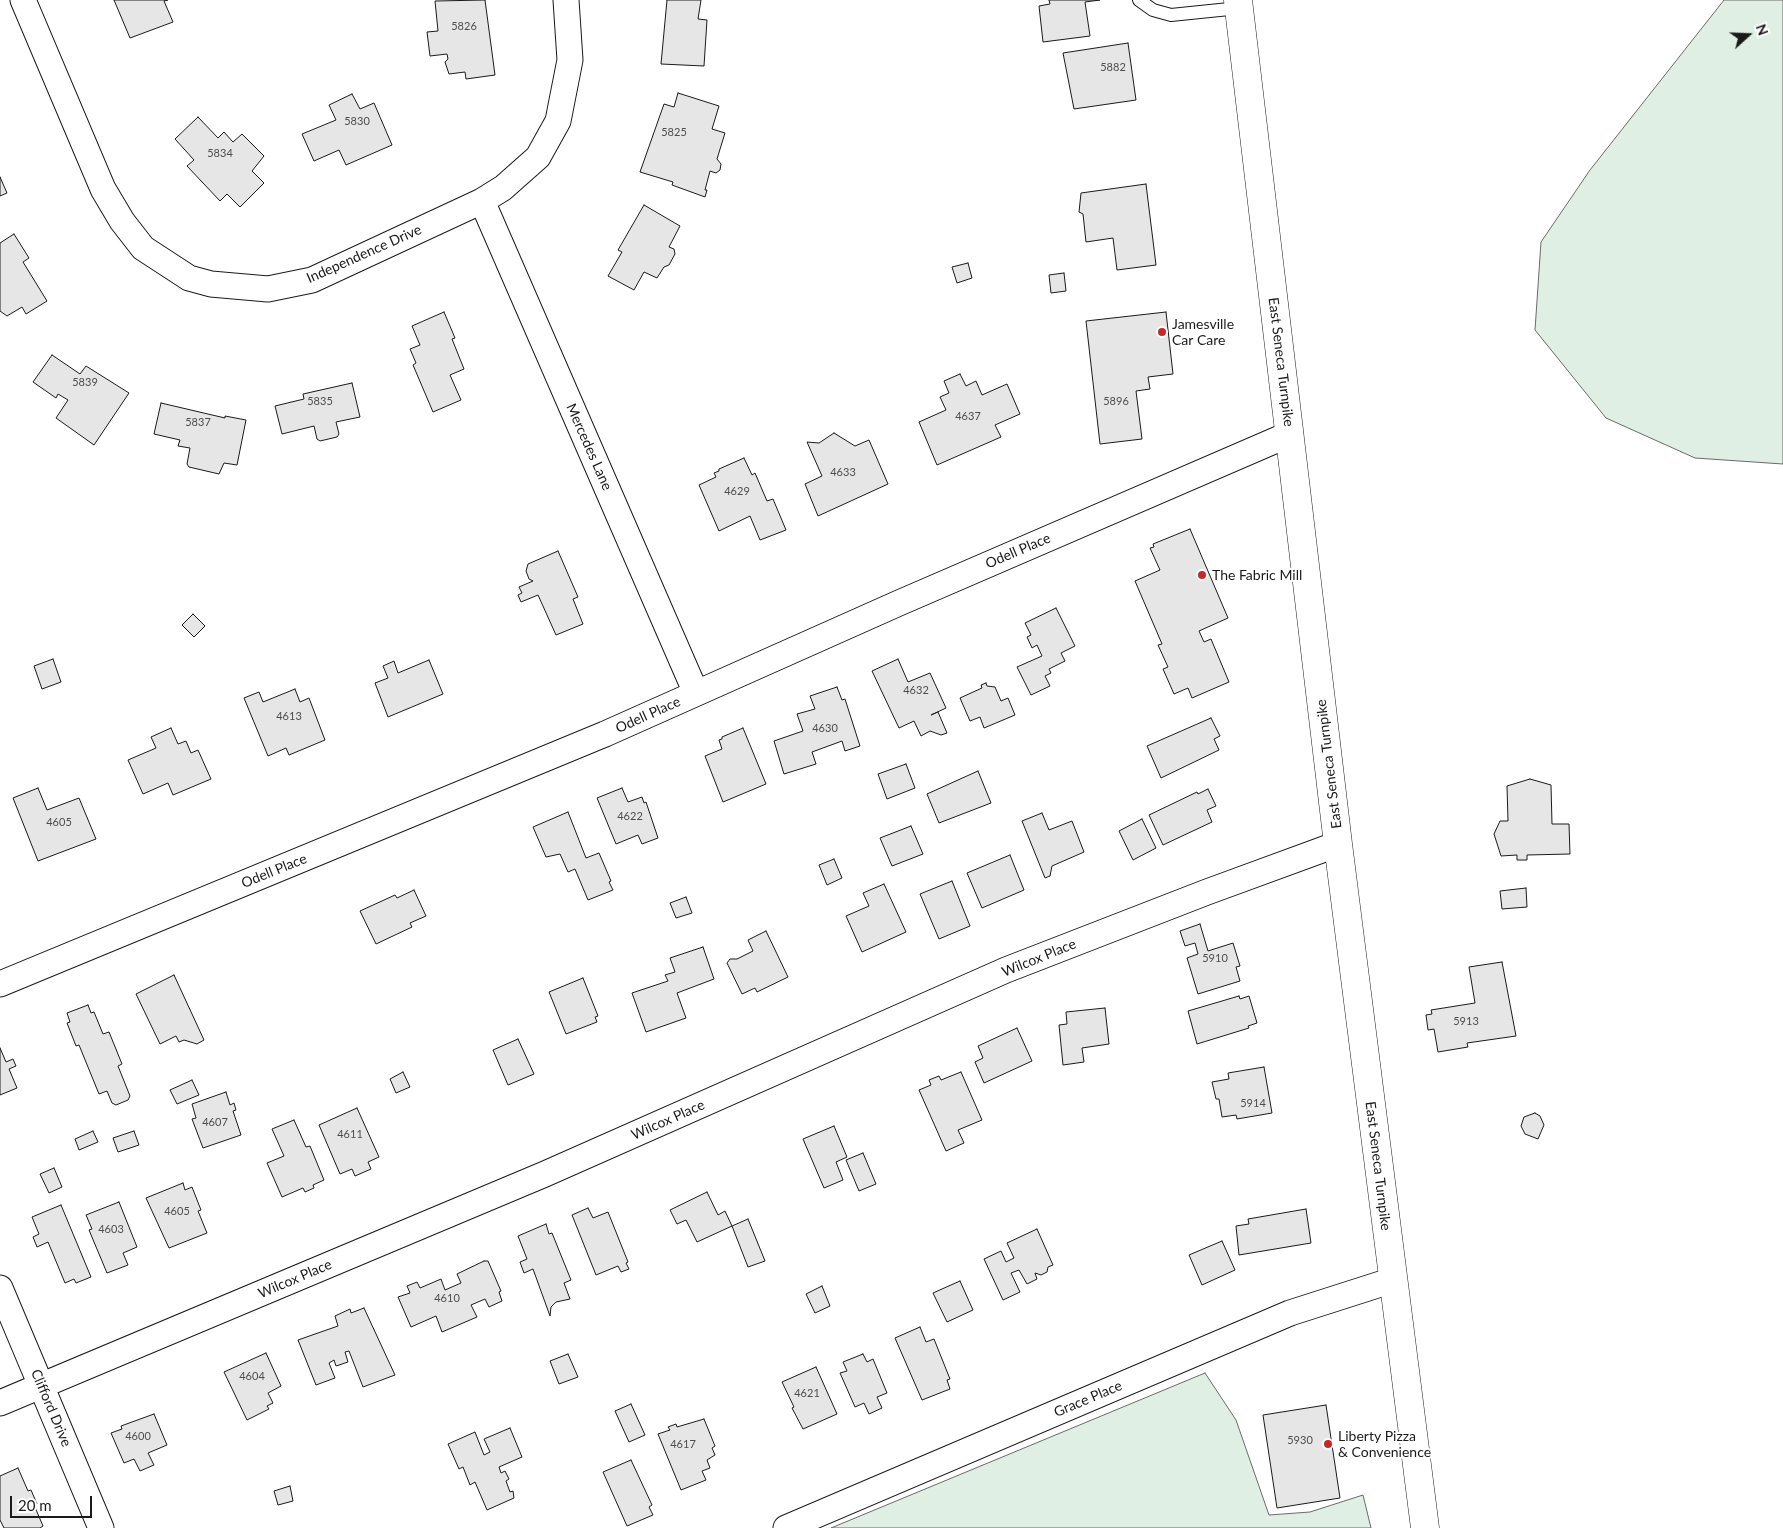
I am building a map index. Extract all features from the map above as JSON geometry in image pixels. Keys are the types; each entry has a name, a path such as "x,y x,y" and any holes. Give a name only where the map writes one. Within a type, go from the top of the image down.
{"main road":[{"name":"East Seneca Turnpike","path":"1238,4 1338,844 1425,1528"}],"street":[{"name":"Independence Drive","path":"23,0 108,197 122,221 146,251 188,278 211,284 268,289 312,280 482,201 503,188 538,157 558,121 570,60 566,0"},
{"name":"Mercedes Lane","path":"482,201 696,693"},
{"name":"Odell Place","path":"0,984 606,734 1290,434"},
{"name":"Wilcox Place","path":"0,1403 545,1174 1006,970 1206,892 1338,844"},
{"name":"Grace Place","path":"786,1528 1290,1313 1393,1280"},
{"name":"Clifford Drive","path":"0,1288 101,1528"}],"lane":[{"path":"1139,0 1153,10 1171,15 1238,4"}],"green space":[{"path":"1724,0 1783,0 1783,464 1695,458 1606,418 1535,330 1541,242 1590,170"},
{"path":"1205,1373 1236,1420 1269,1515 1310,1512 1363,1495 1371,1528 831,1528"}],"building":[{"path":"114,0 168,0 164,1 173,22 130,38"},
{"path":"485,0 495,75 466,79 465,72 449,74 445,62 448,59 447,54 430,56 427,32 438,31 435,1"},
{"path":"667,0 701,0 698,19 707,20 704,66 661,64"},
{"path":"1049,0 1100,0 1085,2 1090,36 1043,42 1039,6 1050,4"},
{"path":"1128,43 1136,100 1074,109 1063,53"},
{"path":"678,93 719,106 712,129 725,133 717,159 721,164 720,170 716,173 710,171 705,197 672,185 673,182 640,172 664,104 674,107"},
{"path":"352,94 360,109 374,103 392,145 346,165 339,150 314,161 302,134 336,120 329,105"},
{"path":"198,117 218,138 224,132 233,142 242,134 264,156 252,171 264,183 240,207 227,194 220,201 187,166 194,160 175,139"},
{"path":"0,177 7,193 0,196"},
{"path":"1146,184 1156,265 1117,270 1113,238 1086,242 1083,214 1079,212 1081,193"},
{"path":"644,205 680,226 669,247 674,249 675,254 669,265 664,267 657,278 644,272 634,290 608,276 622,252 618,250"},
{"path":"14,234 29,258 23,262 47,301 26,314 22,307 7,316 0,311 0,243"},
{"path":"968,263 972,278 957,283 952,267"},
{"path":"1064,273 1066,291 1051,293 1049,275"},
{"path":"444,312 455,338 452,339 464,369 450,375 461,400 433,412 413,365 416,363 410,349 420,345 412,326"},
{"path":"1166,312 1173,374 1148,377 1150,389 1136,391 1142,439 1100,444 1086,321"},
{"path":"52,355 80,374 86,366 129,393 94,445 56,418 68,400 58,394 56,398 33,382"},
{"path":"960,374 966,386 976,381 982,395 1007,384 1020,414 995,425 1001,437 937,465 919,422 946,410 940,397 949,393 944,381"},
{"path":"352,383 360,417 336,422 339,434 337,437 320,441 317,439 314,426 282,434 275,406 304,399 303,394"},
{"path":"161,403 225,418 225,416 246,420 237,465 224,463 219,474 189,467 187,464 190,448 178,446 180,440 154,434"},
{"path":"834,433 855,446 869,440 888,484 818,516 805,484 822,476 807,442 819,443"},
{"path":"744,458 752,475 755,473 767,501 773,499 786,530 760,540 750,516 719,531 699,485 716,477 714,473 719,471 719,469"},
{"path":"1190,529 1228,618 1199,631 1204,642 1211,639 1229,682 1192,698 1188,688 1174,694 1163,669 1168,667 1158,645 1162,644 1135,581 1160,570 1150,548 1154,547 1153,544"},
{"path":"558,551 578,597 573,599 583,624 556,635 538,595 521,602 518,595 522,593 519,587 533,581 529,579 526,571 528,564"},
{"path":"1056,608 1075,646 1061,653 1065,661 1049,669 1051,673 1045,676 1050,686 1031,695 1017,667 1042,656 1037,645 1032,648 1027,637 1031,635 1025,623"},
{"path":"193,614 205,626 194,637 182,625"},
{"path":"53,659 61,682 42,689 34,666"},
{"path":"898,659 908,682 930,673 946,708 931,715 938,712 947,733 941,735 930,731 921,736 914,721 899,728 872,671"},
{"path":"429,660 443,694 388,717 375,683 388,678 383,666 394,661 398,673"},
{"path":"986,683 987,686 995,687 1001,701 1008,698 1015,715 984,728 980,717 970,721 960,698 982,688 981,685"},
{"path":"837,687 842,700 845,699 860,746 845,751 842,741 812,752 816,764 784,774 774,741 803,731 797,714 815,709 810,696"},
{"path":"295,689 300,702 309,698 325,740 289,755 286,748 268,756 244,698 259,692 263,702"},
{"path":"1211,718 1220,736 1214,739 1219,750 1161,778 1147,746"},
{"path":"171,728 178,744 186,741 191,753 198,750 211,779 173,795 168,783 143,794 128,760 156,748 151,737"},
{"path":"743,728 766,784 723,802 705,756 722,749 719,740 722,737"},
{"path":"906,764 915,788 887,799 878,774"},
{"path":"978,771 991,803 939,823 927,794"},
{"path":"1530,779 1551,785 1552,824 1569,824 1570,854 1527,855 1527,860 1517,860 1517,855 1501,856 1494,834 1500,821 1508,821 1507,786"},
{"path":"38,788 47,810 79,798 96,839 38,861 13,798"},
{"path":"622,788 628,802 642,797 644,803 646,802 658,838 642,844 638,835 616,844 597,798"},
{"path":"1208,789 1216,806 1207,810 1212,822 1163,845 1149,815 1197,792 1198,794"},
{"path":"568,812 586,858 599,853 611,881 609,882 613,890 588,900 575,869 568,872 560,854 546,857 533,827"},
{"path":"1042,813 1049,830 1072,821 1084,852 1052,866 1050,876 1045,878 1022,821"},
{"path":"1142,819 1156,848 1133,860 1119,831"},
{"path":"911,826 923,854 892,866 880,838"},
{"path":"1010,855 1024,890 982,908 967,873"},
{"path":"834,859 842,878 827,885 819,865"},
{"path":"952,881 970,926 939,939 920,894"},
{"path":"884,884 906,932 862,952 846,916 869,906 863,893"},
{"path":"1526,888 1527,907 1502,909 1500,891"},
{"path":"414,890 426,916 410,923 412,927 376,944 360,911 395,895 397,898"},
{"path":"686,897 692,913 676,918 670,903"},
{"path":"1200,924 1208,951 1233,943 1240,966 1236,967 1240,981 1198,994 1187,958 1198,954 1195,943 1185,946 1180,931"},
{"path":"766,931 788,977 757,992 755,988 742,994 727,963 730,959 737,959 753,951 748,940"},
{"path":"703,947 714,979 677,993 686,1018 646,1032 632,993 668,981 665,975 675,972 670,958"},
{"path":"1502,962 1516,1036 1467,1043 1468,1047 1438,1052 1434,1029 1428,1030 1426,1015 1432,1014 1431,1010 1475,1003 1469,967"},
{"path":"174,975 204,1040 197,1044 184,1040 179,1042 176,1036 160,1044 136,994"},
{"path":"583,978 598,1016 595,1017 597,1022 566,1034 549,992"},
{"path":"1239,996 1240,999 1249,996 1257,1023 1248,1026 1249,1028 1197,1044 1188,1011"},
{"path":"88,1005 91,1013 94,1012 103,1034 109,1032 122,1064 118,1066 130,1096 128,1100 116,1105 112,1103 107,1091 99,1094 79,1045 76,1046 67,1023 70,1022 67,1013"},
{"path":"1105,1008 1109,1044 1082,1048 1084,1062 1063,1065 1059,1025 1067,1024 1066,1012"},
{"path":"1017,1028 1032,1061 984,1083 975,1062 983,1058 978,1046"},
{"path":"518,1039 534,1074 508,1085 493,1050"},
{"path":"0,1048 6,1062 13,1059 16,1066 9,1069 17,1088 0,1095"},
{"path":"1264,1067 1272,1113 1237,1119 1236,1115 1222,1117 1219,1099 1216,1099 1212,1082 1229,1079 1228,1073"},
{"path":"403,1072 410,1087 396,1093 390,1079"},
{"path":"961,1072 982,1120 958,1130 964,1143 946,1151 919,1090 931,1085 929,1080 939,1076 941,1080"},
{"path":"192,1080 199,1095 177,1104 170,1090"},
{"path":"226,1092 230,1105 234,1103 236,1110 233,1111 241,1135 203,1148 192,1119 196,1118 192,1104"},
{"path":"357,1108 379,1157 368,1162 371,1169 355,1176 352,1169 340,1174 319,1125"},
{"path":"1535,1113 1540,1116 1544,1125 1538,1139 1525,1134 1521,1126 1524,1117"},
{"path":"294,1120 306,1147 310,1146 324,1180 313,1185 314,1188 305,1192 303,1188 282,1197 267,1163 284,1156 272,1129"},
{"path":"834,1126 847,1157 836,1162 843,1180 824,1188 803,1139"},
{"path":"93,1131 98,1142 79,1150 75,1139"},
{"path":"134,1131 139,1145 118,1152 113,1138"},
{"path":"863,1153 876,1184 859,1191 846,1160"},
{"path":"54,1168 62,1187 49,1193 40,1174"},
{"path":"183,1183 185,1190 192,1187 201,1210 198,1211 207,1233 169,1248 146,1198"},
{"path":"707,1192 718,1215 725,1211 732,1226 697,1242 686,1220 677,1224 670,1210"},
{"path":"119,1202 137,1247 123,1253 128,1265 107,1273 89,1230 92,1229 86,1215"},
{"path":"61,1205 91,1277 76,1283 74,1279 65,1283 48,1242 37,1247 33,1237 39,1234 32,1217"},
{"path":"588,1208 593,1218 608,1212 629,1269 621,1272 618,1266 596,1275 572,1215"},
{"path":"1306,1209 1311,1243 1239,1255 1236,1226 1249,1224 1248,1219"},
{"path":"748,1219 765,1261 748,1267 732,1226"},
{"path":"546,1224 549,1234 552,1233 571,1280 564,1283 570,1299 556,1302 551,1307 550,1316 533,1269 524,1273 520,1262 527,1259 518,1236"},
{"path":"1037,1229 1053,1265 1048,1267 1047,1272 1041,1275 1035,1273 1037,1279 1027,1284 1019,1270 1011,1273 1020,1292 1003,1300 984,1259 1001,1251 1006,1262 1014,1258 1007,1243"},
{"path":"1222,1241 1235,1270 1202,1285 1189,1255"},
{"path":"484,1261 488,1261 501,1291 499,1292 502,1301 489,1307 485,1299 471,1305 477,1317 442,1332 436,1316 411,1327 398,1297 410,1293 407,1286 417,1282 420,1288 441,1279 445,1290 461,1283 457,1274"},
{"path":"960,1281 973,1310 947,1322 933,1293"},
{"path":"822,1286 830,1306 815,1313 806,1294"},
{"path":"364,1308 395,1375 363,1387 349,1351 345,1352 348,1362 336,1366 334,1360 329,1363 335,1378 316,1385 298,1340 338,1326 335,1316 350,1309 351,1313"},
{"path":"920,1327 926,1342 934,1339 950,1379 947,1380 950,1389 922,1400 895,1338"},
{"path":"266,1353 281,1386 268,1393 273,1403 267,1406 269,1409 247,1420 224,1372"},
{"path":"568,1354 578,1377 559,1384 550,1361"},
{"path":"863,1354 867,1362 873,1359 887,1393 877,1397 882,1408 869,1414 864,1403 855,1407 840,1373 847,1371 843,1362"},
{"path":"816,1367 837,1414 803,1429 782,1382"},
{"path":"631,1404 645,1435 629,1442 615,1411"},
{"path":"1326,1405 1340,1498 1277,1508 1263,1415"},
{"path":"154,1414 167,1445 148,1453 154,1465 140,1471 134,1459 124,1463 111,1433 122,1429 121,1426"},
{"path":"704,1419 715,1446 712,1448 715,1455 707,1460 710,1468 702,1471 706,1480 681,1490 658,1434 670,1430 668,1427 676,1424 677,1427"},
{"path":"510,1428 522,1457 499,1467 501,1473 505,1471 509,1479 506,1481 510,1492 513,1491 514,1498 487,1510 475,1482 470,1485 463,1467 459,1469 448,1444 475,1432 484,1455 490,1452 484,1439"},
{"path":"631,1460 652,1505 649,1507 653,1515 627,1526 603,1472"},
{"path":"18,1468 28,1491 31,1490 37,1504 34,1505 43,1526 40,1528 4,1528 0,1520 0,1476"},
{"path":"290,1486 293,1501 278,1505 274,1491"}],"place":[{"name":"Jamesville Car Care","path":"1162,332"},
{"name":"The Fabric Mill","path":"1202,575"},
{"name":"Liberty Pizza & Convenience","path":"1328,1444"}]}
